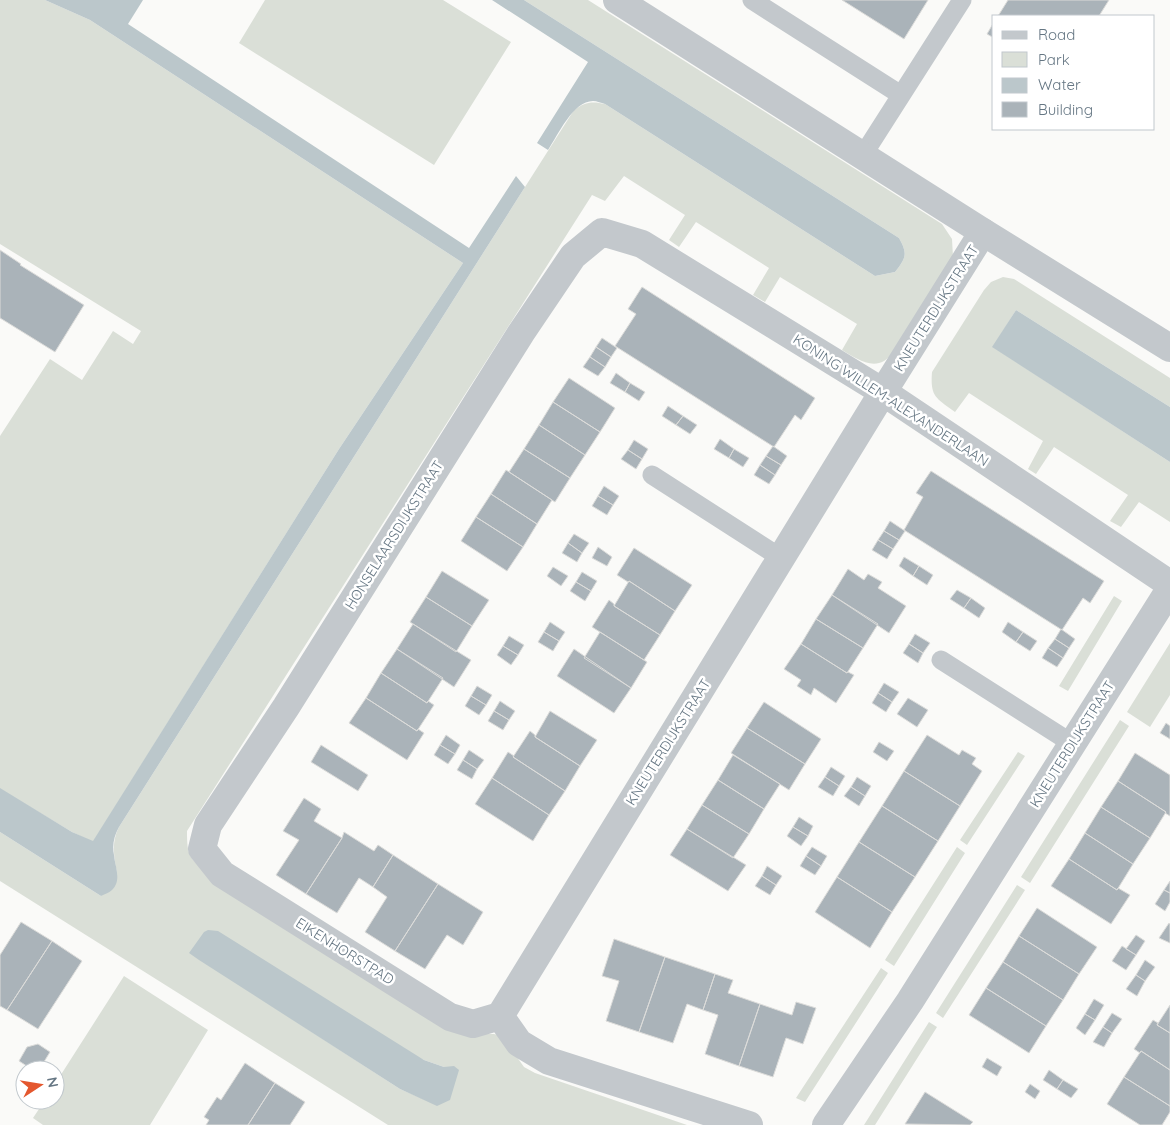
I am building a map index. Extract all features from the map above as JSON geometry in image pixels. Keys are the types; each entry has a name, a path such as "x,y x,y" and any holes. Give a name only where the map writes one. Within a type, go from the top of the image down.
{"street":[{"path":"617,0 1170,348"},
{"name":"KONING WILLEM-ALEXANDERLAAN","path":"602,232 642,244 883,392 1170,584"},
{"name":"HONSELAARSDIJKSTRAAT","path":"202,850 208,825 286,707 521,333 573,256 602,232"},
{"name":"KNEUTERDIJKSTRAAT","path":"500,1016 983,232"},
{"name":"KNEUTERDIJKSTRAAT","path":"826,1125 910,1001 1170,589"},
{"name":"EIKENHORSTPAD","path":"202,850 222,874 450,1017 473,1024 500,1016"},
{"path":"500,1016 519,1042 549,1061 749,1125"}],"lane":[{"path":"752,0 901,95"},
{"path":"863,155 962,0"},
{"path":"652,475 781,558"},
{"path":"940,660 1073,744"}],"green space":[{"path":"0,0 45,0 90,20 463,263 339,449 93,842 72,832 0,789 0,436 50,359 82,380 113,331 133,344 141,331 0,244"},
{"path":"265,0 443,0 511,42 434,165 239,43"},
{"path":"524,0 588,0 942,224 952,239 953,257 896,349 884,361 873,364 857,359 842,350 857,324 780,277 765,302 753,295 769,268 696,222 679,247 669,240 685,215 624,176 605,201 592,195 187,831 190,856 208,873 473,1034 502,1036 524,1067 535,1073 687,1125 388,1125 0,881 0,832 101,896 117,873 114,844 119,827 574,110 589,103 605,104 875,276 895,272 902,263 905,252 899,238","holes":["190,953 424,1060 444,1067 437,1105 400,1089"]},
{"path":"1003,277 1014,279 1170,378 1170,407 1016,310 993,347 1170,462 1170,522 1139,502 1121,527 1110,521 1128,495 1054,447 1036,474 1028,469 1043,441 969,393 955,412 939,400 933,392 932,372 984,290 991,282"},
{"path":"1114,596 1122,601 1068,691 1059,686"},
{"path":"1170,643 1170,695 1150,727 1127,712"},
{"path":"1120,720 1129,726 1030,883 1021,877"},
{"path":"1018,752 1025,756 967,845 960,840"},
{"path":"957,847 965,853 894,966 885,960"},
{"path":"1017,885 1025,890 943,1018 936,1013"},
{"path":"881,968 888,973 805,1102 796,1098"},
{"path":"124,976 208,1030 150,1125 43,1125 33,1118 38,1110 65,1110 65,1068"},
{"path":"929,1022 937,1027 875,1125 864,1125"}],"water":[{"path":"45,0 143,0 128,24 469,248 516,176 525,187 119,827 113,848 117,882 112,890 101,896 0,832 0,788 72,832 93,841 339,449 463,263 90,20"},
{"path":"492,0 524,0 899,238 905,252 902,263 895,272 875,276 605,104 593,101 586,102 579,107 567,120 548,150 537,143 588,62"},
{"path":"1016,310 1170,407 1170,462 992,347"},
{"path":"208,930 218,931 424,1060 444,1067 454,1066 459,1070 450,1100 437,1106 400,1089 189,953 204,932"}],"building":[{"path":"842,0 928,0 904,39"},
{"path":"1008,0 1109,0 1100,15 999,15"},
{"path":"992,25 992,37 987,34"},
{"path":"0,250 20,265 84,305 55,352 0,318"},
{"path":"642,287 815,398 801,420 795,415 774,447 615,346 636,314 628,309"},
{"path":"602,338 617,348 611,357 596,347"},
{"path":"596,347 611,357 605,367 590,357"},
{"path":"590,357 605,367 598,376 583,367"},
{"path":"616,373 630,383 625,392 610,383"},
{"path":"569,378 615,408 600,432 553,402"},
{"path":"630,383 645,392 639,401 625,392"},
{"path":"553,402 600,432 585,455 539,425"},
{"path":"668,406 683,416 676,425 662,416"},
{"path":"683,416 697,425 690,434 676,425"},
{"path":"539,425 585,455 570,478 524,449"},
{"path":"720,439 734,449 729,458 714,449"},
{"path":"634,440 648,449 642,459 628,450"},
{"path":"773,446 787,456 781,465 766,456"},
{"path":"524,449 570,478 555,502 509,472"},
{"path":"734,449 749,458 743,467 729,458"},
{"path":"628,450 642,459 636,469 621,459"},
{"path":"766,456 781,465 775,475 760,465"},
{"path":"760,465 775,475 769,484 754,475"},
{"path":"506,470 552,500 537,524 491,494"},
{"path":"931,471 1104,581 1090,603 1083,598 1062,630 904,530 923,497 916,493"},
{"path":"604,486 619,496 613,505 598,496"},
{"path":"491,494 537,524 523,547 476,517"},
{"path":"598,496 613,505 607,515 592,506"},
{"path":"476,517 523,547 507,571 461,541"},
{"path":"890,521 905,531 899,540 884,531"},
{"path":"884,531 899,540 893,549 878,540"},
{"path":"574,534 589,543 582,553 568,543"},
{"path":"878,540 893,549 887,559 872,550"},
{"path":"568,543 582,553 577,562 562,553"},
{"path":"598,547 612,557 607,566 592,558"},
{"path":"634,548 692,585 675,611 617,575"},
{"path":"904,557 919,566 913,576 899,566"},
{"path":"919,566 933,575 927,585 913,576"},
{"path":"553,567 568,576 561,586 547,576"},
{"path":"848,569 864,580 868,574 882,582 878,588 906,606 889,633 832,595"},
{"path":"442,571 489,600 472,626 426,597"},
{"path":"582,572 597,581 591,591 576,582"},
{"path":"629,581 675,611 660,635 614,606"},
{"path":"576,582 591,591 585,601 570,591"},
{"path":"957,590 971,598 964,608 950,599"},
{"path":"832,595 878,624 863,648 816,619"},
{"path":"426,597 472,626 456,652 410,622"},
{"path":"971,598 985,608 979,618 964,608"},
{"path":"609,600 614,606 660,635 644,660 592,627"},
{"path":"816,619 863,648 847,673 801,644"},
{"path":"550,622 565,632 559,641 544,632"},
{"path":"1008,622 1023,632 1016,642 1002,632"},
{"path":"413,624 471,660 454,687 397,649"},
{"path":"1061,629 1075,639 1069,648 1055,639"},
{"path":"544,632 559,641 553,651 538,642"},
{"path":"600,632 647,662 631,688 584,658"},
{"path":"1023,632 1037,641 1030,651 1016,642"},
{"path":"915,634 930,643 923,653 909,644"},
{"path":"509,636 524,645 518,655 503,646"},
{"path":"1055,639 1069,648 1063,658 1048,648"},
{"path":"801,644 847,673 854,675 836,703 814,688 811,695 797,686 801,680 784,669"},
{"path":"909,644 923,653 918,663 903,653"},
{"path":"503,646 518,655 511,665 497,655"},
{"path":"1048,648 1063,658 1057,667 1042,658"},
{"path":"397,649 443,678 427,703 381,673"},
{"path":"574,649 631,688 614,713 557,676"},
{"path":"381,673 427,703 428,701 434,705 417,731 366,698"},
{"path":"884,683 899,692 892,702 878,693"},
{"path":"477,686 492,695 486,705 471,696"},
{"path":"878,693 892,702 886,712 872,703"},
{"path":"471,696 486,705 479,715 465,706"},
{"path":"366,698 417,731 418,729 424,733 407,760 349,723"},
{"path":"908,698 928,710 917,727 897,714"},
{"path":"500,701 515,711 509,720 494,711"},
{"path":"764,702 821,739 805,764 747,728"},
{"path":"494,711 509,720 503,730 488,721"},
{"path":"550,711 597,740 580,766 535,737"},
{"path":"1166,723 1170,726 1170,739 1160,733"},
{"path":"747,728 805,764 789,790 731,753"},
{"path":"530,731 535,737 580,766 565,791 513,757"},
{"path":"446,735 460,745 455,754 440,745"},
{"path":"927,735 959,755 962,750 976,758 972,764 982,771 960,806 904,771"},
{"path":"879,742 894,751 887,761 873,752"},
{"path":"321,745 368,775 358,791 311,762"},
{"path":"440,745 455,754 448,764 434,755"},
{"path":"469,750 484,760 477,769 463,760"},
{"path":"508,752 565,791 549,815 492,778"},
{"path":"1135,753 1170,775 1170,816 1118,781"},
{"path":"733,755 780,784 764,809 718,780"},
{"path":"463,760 477,769 472,779 457,770"},
{"path":"831,767 845,776 839,786 825,777"},
{"path":"904,771 960,806 938,841 882,806"},
{"path":"825,777 839,786 833,796 818,787"},
{"path":"857,777 871,786 865,796 851,787"},
{"path":"492,778 549,815 533,841 475,804"},
{"path":"718,780 764,809 749,834 702,805"},
{"path":"1118,781 1166,812 1150,838 1101,807"},
{"path":"851,787 865,796 859,806 844,796"},
{"path":"304,798 321,809 314,821 342,838 306,894 276,875 299,840 283,831"},
{"path":"702,805 749,834 733,858 687,829"},
{"path":"882,806 938,841 915,877 859,842"},
{"path":"1101,807 1150,838 1133,864 1085,833"},
{"path":"799,817 813,826 808,836 793,827"},
{"path":"793,827 808,836 801,846 787,836"},
{"path":"687,829 746,865 728,891 670,855"},
{"path":"344,832 374,851 378,845 393,855 373,887 359,878 337,913 306,894"},
{"path":"1085,833 1133,864 1117,890 1069,859"},
{"path":"859,842 915,877 892,912 837,877"},
{"path":"812,847 827,856 821,866 806,856"},
{"path":"393,855 438,884 395,951 365,932 387,897 373,887"},
{"path":"806,856 821,866 815,875 800,866"},
{"path":"1069,859 1117,890 1118,888 1130,895 1111,924 1051,886"},
{"path":"767,866 782,876 776,885 762,876"},
{"path":"762,876 776,885 770,895 755,886"},
{"path":"837,877 892,912 870,948 815,912"},
{"path":"1170,881 1170,893 1164,890"},
{"path":"438,884 483,912 463,945 447,935 425,969 395,951"},
{"path":"1164,890 1170,893 1170,902 1165,911 1155,904"},
{"path":"1037,908 1097,947 1079,974 1019,936"},
{"path":"21,922 52,941 7,1010 0,1006 0,955"},
{"path":"1170,924 1170,943 1159,938"},
{"path":"1136,935 1145,941 1136,955 1126,949"},
{"path":"1019,936 1079,974 1063,1000 1003,962"},
{"path":"614,939 665,957 639,1032 606,1021 619,981 602,976"},
{"path":"52,941 82,961 38,1029 7,1010"},
{"path":"1122,946 1136,955 1126,970 1112,961"},
{"path":"665,957 715,974 703,1010 687,1004 673,1043 639,1032"},
{"path":"1145,960 1155,967 1145,981 1136,975"},
{"path":"1003,962 1063,1000 1046,1026 986,988"},
{"path":"715,974 733,980 728,993 760,1004 739,1066 705,1054 718,1015 703,1010"},
{"path":"1136,975 1145,981 1137,996 1126,989"},
{"path":"986,988 1046,1026 1029,1053 969,1015"},
{"path":"1094,999 1104,1005 1095,1020 1085,1014"},
{"path":"796,1002 816,1008 803,1044 786,1038 773,1077 739,1066 760,1004 792,1015"},
{"path":"1170,1005 1170,1033 1157,1025"},
{"path":"1112,1013 1122,1019 1112,1033 1103,1027"},
{"path":"1085,1014 1095,1020 1085,1035 1076,1028"},
{"path":"1153,1020 1158,1023 1157,1025 1170,1033 1170,1070 1141,1051 1140,1053 1134,1049"},
{"path":"1103,1027 1112,1033 1104,1047 1093,1042"},
{"path":"38,1044 50,1052 45,1060 20,1060 27,1047"},
{"path":"1141,1051 1170,1070 1170,1106 1124,1077"},
{"path":"987,1058 1002,1067 997,1076 982,1067"},
{"path":"245,1063 275,1083 248,1125 206,1125 209,1120 204,1117 217,1097 221,1100"},
{"path":"1049,1070 1063,1080 1057,1089 1043,1080"},
{"path":"1124,1077 1170,1106 1170,1112 1162,1125 1140,1125 1107,1104"},
{"path":"1063,1080 1078,1089 1071,1098 1057,1089"},
{"path":"275,1083 305,1102 290,1125 248,1125"},
{"path":"1030,1084 1040,1091 1035,1099 1025,1092"},
{"path":"925,1092 973,1122 970,1125 905,1124"}]}
